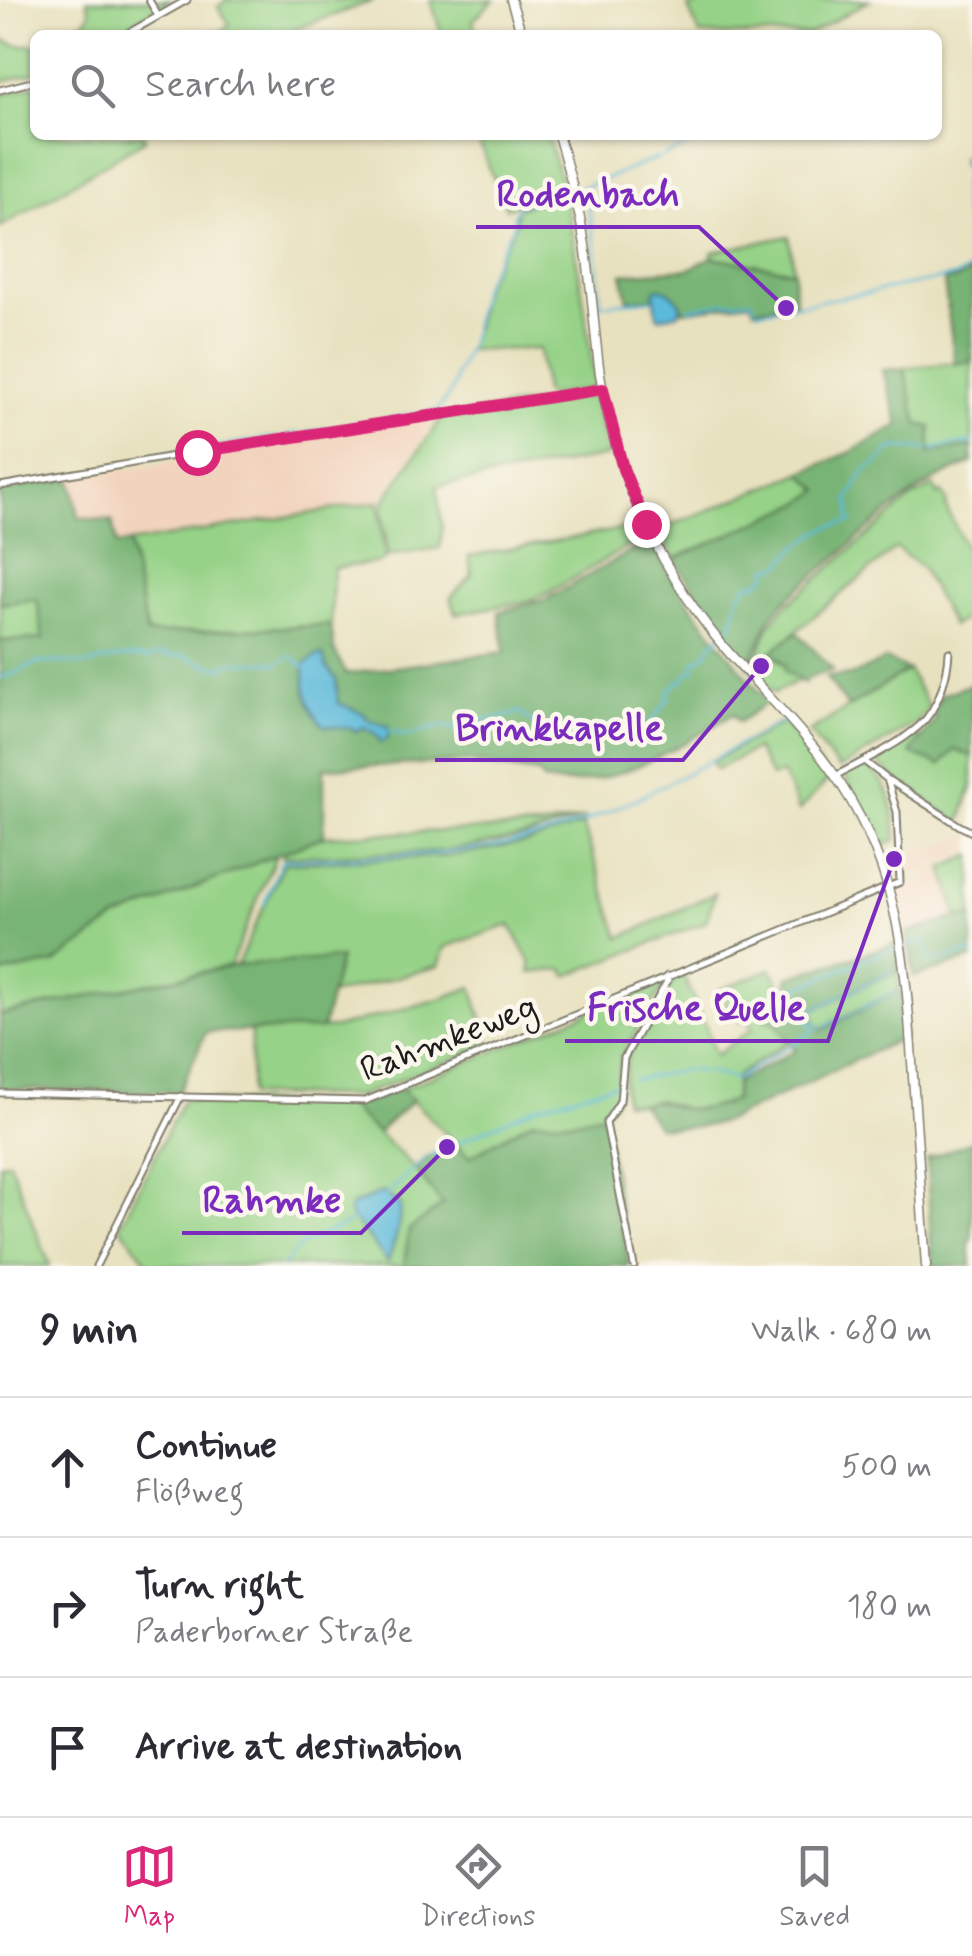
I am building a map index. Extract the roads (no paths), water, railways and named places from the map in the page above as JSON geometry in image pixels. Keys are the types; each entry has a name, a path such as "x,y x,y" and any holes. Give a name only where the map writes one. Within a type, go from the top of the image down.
{"main road":[{"path":"511,0 520,30"},
{"path":"559,140 586,248 603,389 623,469 646,524 670,570 719,640 836,776 868,834 888,886 902,947 926,1266"}],"street":[{"path":"149,0 158,16"},
{"path":"134,30 187,0"},
{"path":"0,90 30,82"},
{"path":"0,486 603,389"},
{"path":"836,776 925,720 946,674 948,652"},
{"path":"864,761 972,832"},
{"path":"887,779 897,812 900,882 888,886"},
{"name":"Rahmkeweg","path":"0,1093 365,1101 888,886"},
{"path":"634,1266 606,1124 620,1102 624,1058 668,976"},
{"path":"96,1266 180,1096"}],"water":[{"path":"657,288 674,296 681,306 679,313 657,316"},
{"path":"323,655 336,679 338,703 365,714 367,720 388,726 388,738 381,743 377,735 364,727 356,731 324,726 314,714 306,689 305,664"},
{"path":"383,1192 401,1206 388,1262 349,1214 351,1206"}],"waterway":[{"path":"664,156 701,140"},
{"path":"579,189 658,158"},
{"path":"961,163 966,171 963,203 971,234"},
{"path":"585,189 601,305 604,304"},
{"path":"524,204 569,192"},
{"path":"307,432 437,411 454,385 470,344 481,289 520,205"},
{"path":"877,291 957,276 972,268"},
{"path":"819,301 874,292"},
{"path":"608,304 652,299"},
{"path":"689,309 751,300 755,308"},
{"path":"758,311 816,302"},
{"path":"285,436 298,433"},
{"path":"152,457 277,437"},
{"path":"931,449 972,442"},
{"path":"388,731 410,735 441,725 456,729 462,724 518,711 536,726 537,732 548,729 553,738 580,735 625,741 646,729 668,700 669,689 694,671 694,662 707,654 732,624 740,595 748,584 757,583 768,574 767,569 783,564 797,547 819,532 850,523 848,500 865,471 889,451 927,449"},
{"path":"0,676 37,663 92,665 122,658 149,659 161,653 182,655 214,667 229,663 275,665 291,656 307,669"},
{"path":"264,905 282,860 435,854 548,834 635,799 783,721"},
{"path":"707,1072 736,1079 814,1031 790,992 799,987 925,939 930,961 972,953"},
{"path":"820,1029 809,1012 895,970"},
{"path":"820,1029 895,992"},
{"path":"633,1080 685,1070 702,1071"},
{"path":"386,1195 426,1157 538,1106 616,1084"},
{"path":"282,1266 301,1245 357,1219"}],"place":[{"name":"Rodenbach","path":"786,308"},
{"name":"Brinkkapelle","path":"761,666"},
{"name":"Frische Quelle","path":"894,859"},
{"name":"Rahmke","path":"447,1147"}]}
